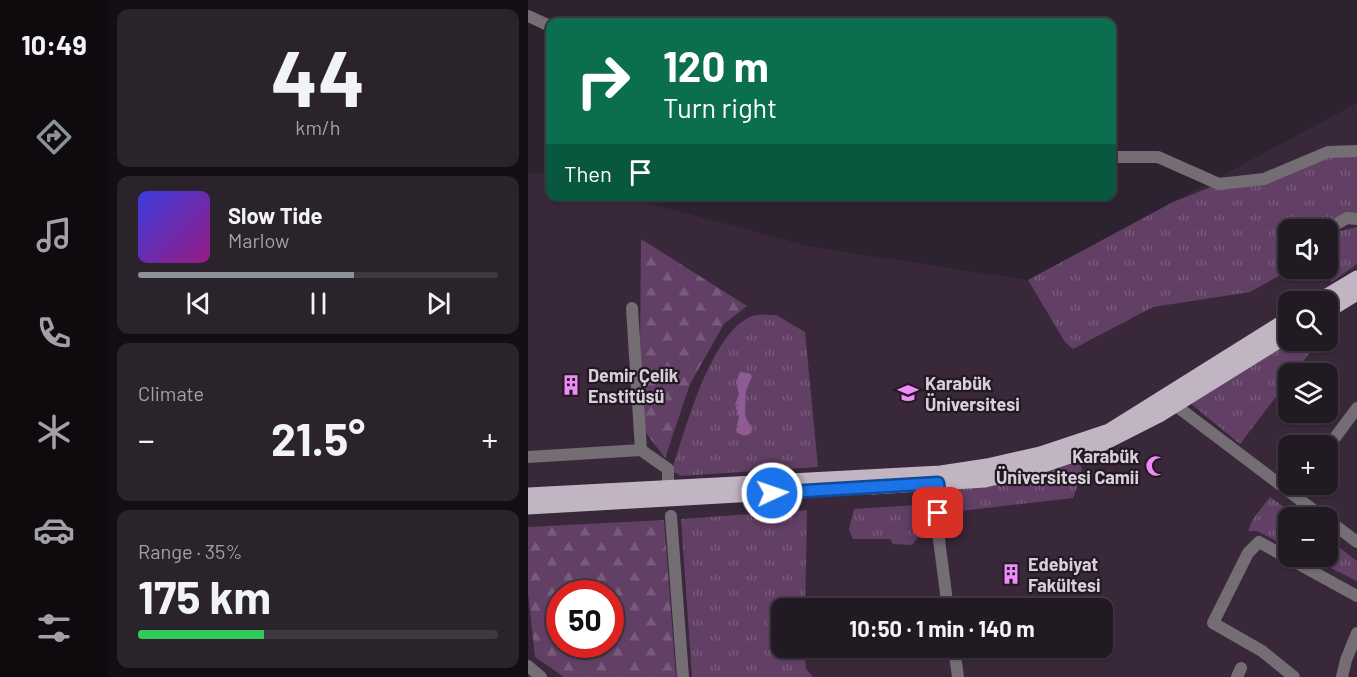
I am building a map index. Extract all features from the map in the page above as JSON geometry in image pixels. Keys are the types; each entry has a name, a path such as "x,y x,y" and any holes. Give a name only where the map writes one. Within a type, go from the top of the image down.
{"main road":[{"path":"1335,291 1357,278"},
{"path":"1338,305 1357,293"},
{"path":"937,478 1040,454 1109,431 1278,325"},
{"path":"528,507 815,481 937,478 985,480 1038,468 1094,448 1175,405 1278,341"},
{"path":"528,495 667,493"}],"street":[{"path":"528,16 546,24"},
{"path":"1116,157 1158,157 1219,184 1264,179 1328,152 1357,151"},
{"path":"1338,223 1347,218 1357,219"},
{"path":"632,308 641,450"},
{"path":"1175,405 1278,477"},
{"path":"1337,435 1357,408"},
{"path":"528,457 641,450 668,469 667,493"},
{"path":"937,478 940,502 938,532 947,598"},
{"path":"1302,495 1314,507"},
{"path":"671,516 683,677"},
{"path":"1338,528 1357,542"},
{"path":"1294,677 1262,651 1213,623 1248,553 1259,542 1357,596"},
{"path":"1342,677 1357,633"},
{"path":"955,658 958,677"},
{"path":"528,666 541,677"}],"shaded area":[{"name":"Karabük Üniversitesi","path":"1357,104 1357,677 528,677 528,174 546,172 546,201 640,201 813,247 1028,280"}],"green space":[{"path":"1357,151 1357,219 1338,225 1338,219 1278,219 1278,276 1250,292 1153,307 1073,349 1065,342 1028,280 1173,202 1219,184 1264,179 1328,152"},
{"path":"1357,227 1357,264 1338,278 1338,232"},
{"path":"641,239 747,306 724,324 690,384 665,458 644,430 640,355"},
{"path":"776,315 805,332 818,467 681,476 674,472 673,467 693,406 712,361 724,341 737,325 752,316"},
{"path":"1278,348 1278,351 1311,351 1302,363 1278,363 1278,394 1240,444 1190,403"},
{"path":"1080,461 1082,473 1073,498 952,512 948,489 988,487"},
{"path":"1270,497 1284,507 1278,507 1278,542 1257,531 1248,531 1253,519"},
{"path":"932,504 934,518 929,519 929,523 912,545 893,544 890,539 853,539 849,529 854,509"},
{"path":"807,510 805,598 771,598 771,658 805,658 806,669 813,677 692,677 681,519"},
{"path":"664,520 676,677 564,677 535,657 528,593 528,527"},
{"path":"1338,547 1357,561 1357,581 1328,567 1338,567"}],"water":[{"path":"740,372 749,373 752,376 746,391 745,413 752,429 751,433 746,436 737,433 736,429 739,417 735,405 739,394 736,382"}],"place":[{"name":"Demir Çelik Enstitüsü","path":"571,385"},
{"name":"Karabük Üniversitesi","path":"908,393"},
{"name":"Karabük Üniversitesi Camii","path":"1156,466"},
{"name":"Edebiyat Fakültesi","path":"1011,574"}],"route":[{"path":"772,493 938,483 940,502 938,513"}]}
